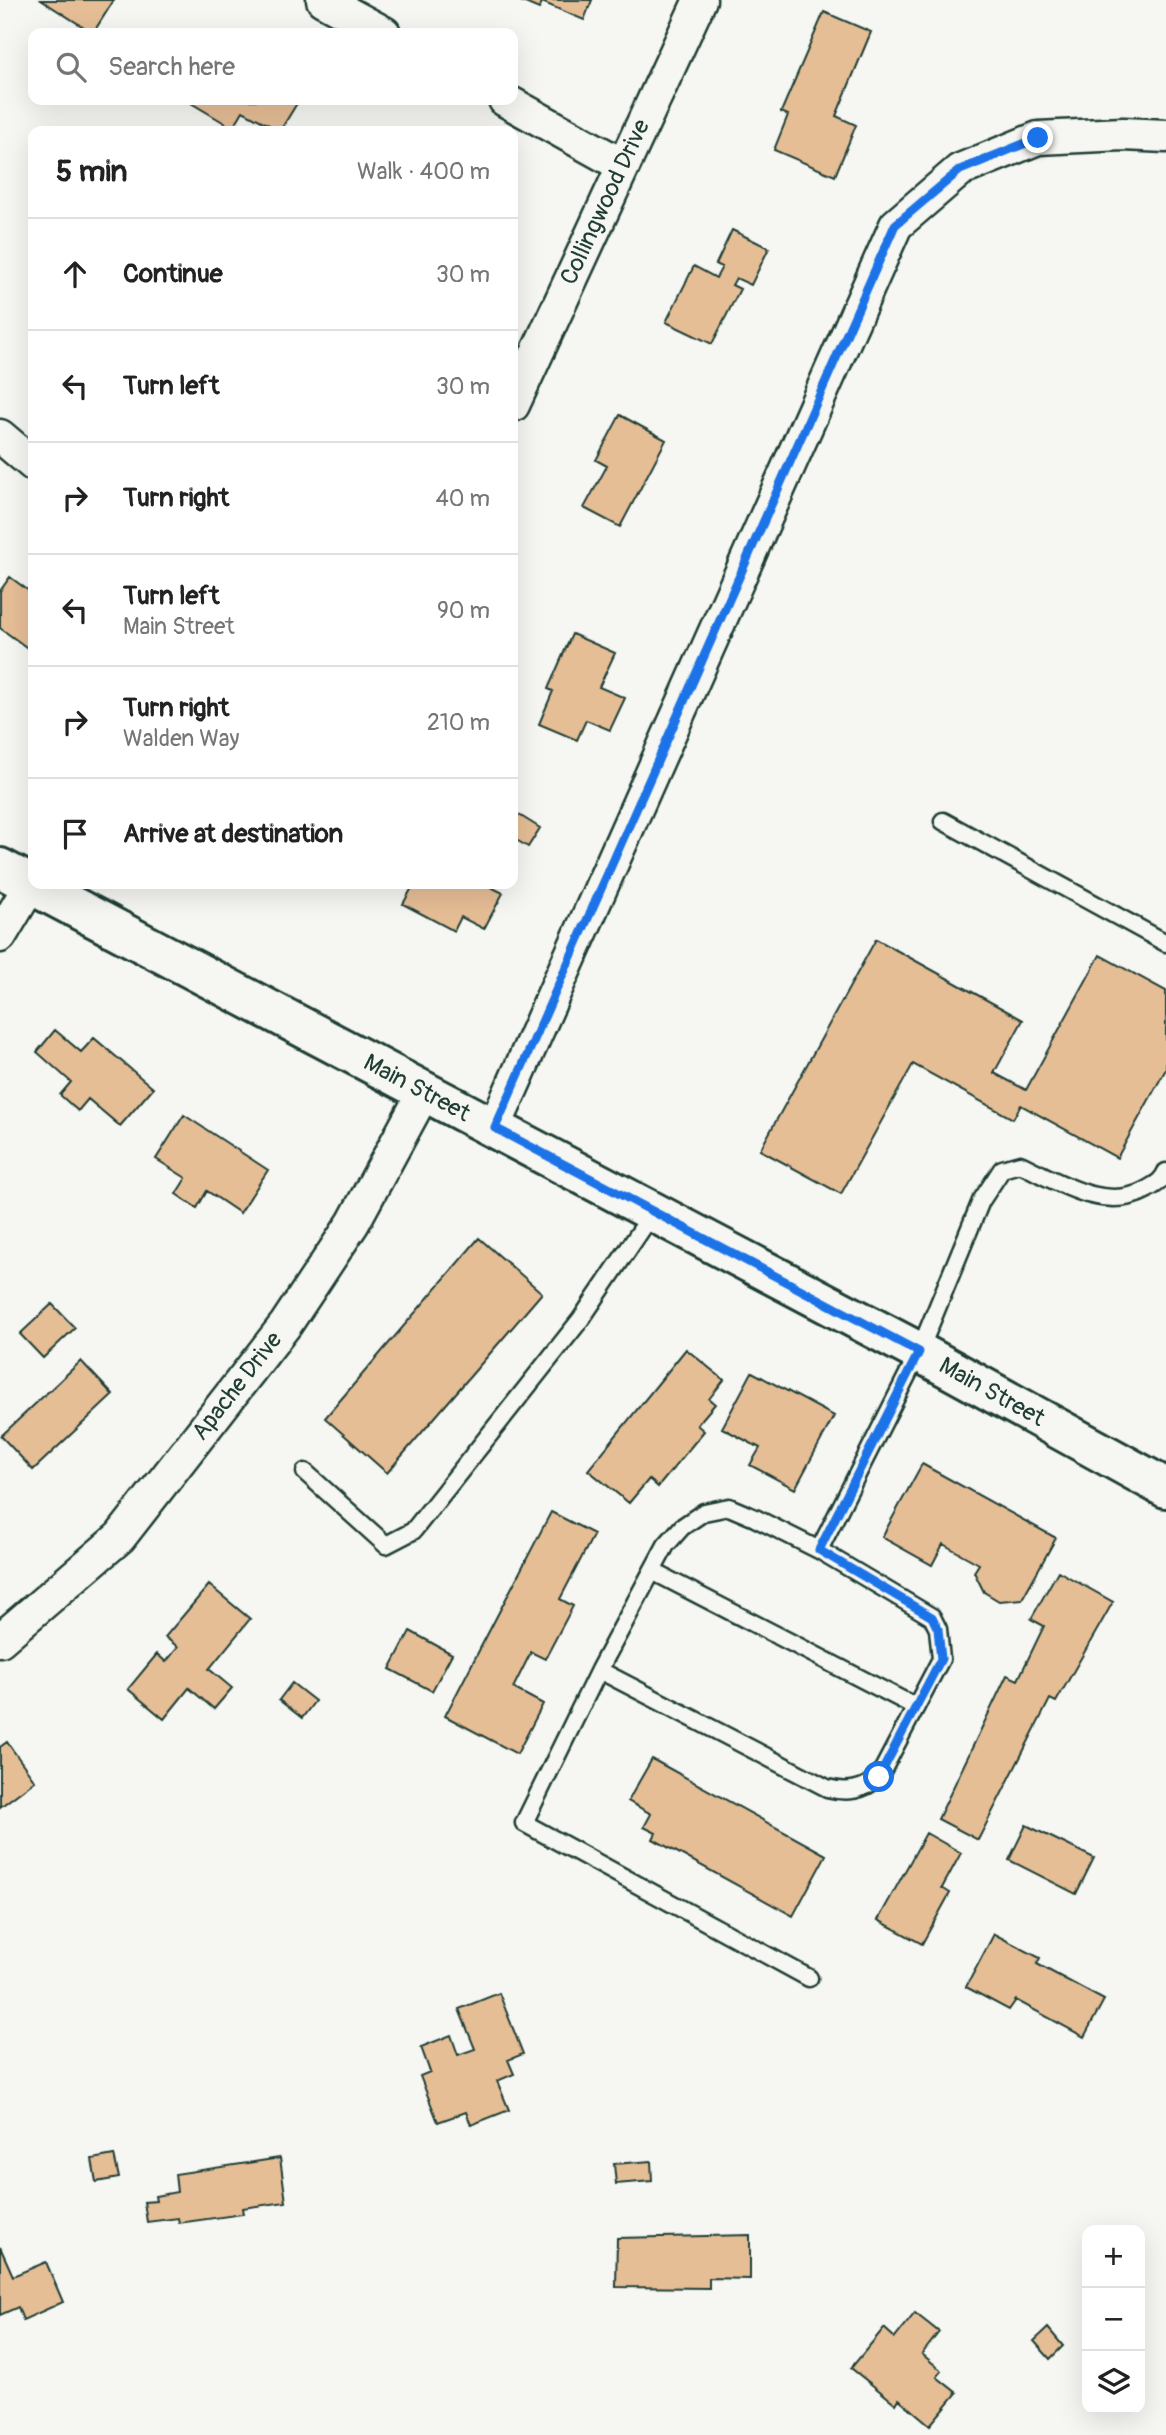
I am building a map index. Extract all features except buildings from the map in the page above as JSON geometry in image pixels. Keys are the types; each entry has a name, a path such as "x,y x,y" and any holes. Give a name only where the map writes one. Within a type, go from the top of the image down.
{"main road":[{"name":"Main Street","path":"40,889 654,1211 1166,1488"}],"street":[{"path":"323,0 375,28"},
{"name":"Collingwood Drive","path":"518,394 700,0"},
{"path":"514,105 622,165"},
{"path":"495,1128 895,225 960,170 1038,138 1166,135"},
{"path":"0,436 28,460"},
{"path":"0,936 15,876"},
{"name":"Apache Drive","path":"0,1640 120,1537 286,1324 353,1223 424,1092"}],"lane":[{"path":"943,821 1166,943"},
{"path":"819,1550 919,1352 981,1201 1002,1169 1020,1164 1084,1194 1109,1198 1141,1192 1163,1180 1166,1172"},
{"path":"305,1472 386,1545 412,1531 581,1319 654,1211"},
{"path":"598,1670 827,1788 843,1792 870,1785 879,1777 941,1659 938,1629 932,1617 819,1550 729,1507 704,1512 682,1527 666,1545 598,1670 524,1823 809,1978"},
{"path":"652,1571 916,1707"}],"route":[{"path":"879,1777 941,1659 938,1629 932,1617 819,1550 919,1352 495,1128 895,225 960,170 1038,138"}]}
